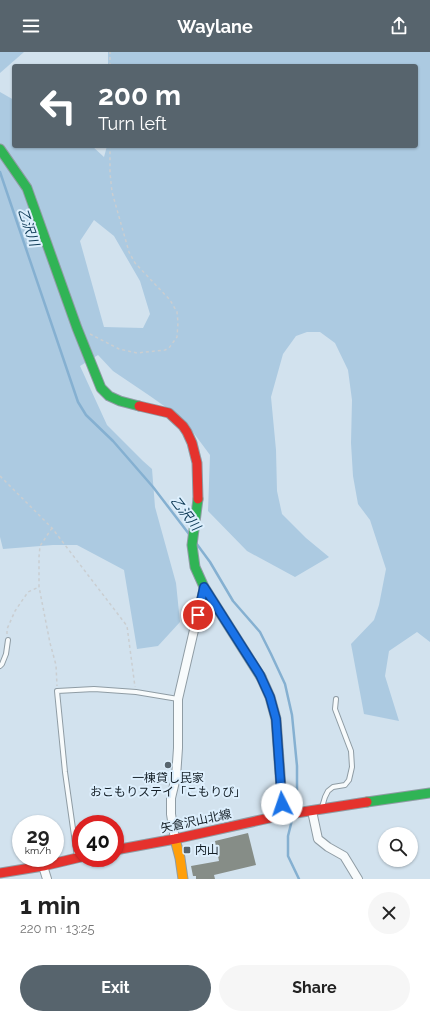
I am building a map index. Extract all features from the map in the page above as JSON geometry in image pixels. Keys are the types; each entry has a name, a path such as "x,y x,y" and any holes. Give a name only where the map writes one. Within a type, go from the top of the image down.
{"street":[{"path":"0,150 27,188 77,328 99,384 109,396 120,401 169,413 183,426 187,432 197,463 198,496 192,545 195,567 204,587 260,675 270,697 276,719 283,815"},
{"path":"183,879 171,814 171,798 176,777 178,748 178,699 204,587"},
{"path":"358,879 344,856 328,847 318,839 312,811 430,793"},
{"name":"矢倉沢山北線","path":"124,848 175,839 283,815 312,811"},
{"path":"0,873 38,867"},
{"path":"44,867 47,879"}],"lane":[{"path":"0,666 4,659 8,640"},
{"path":"72,815 65,772 57,691 94,689 136,692 178,699"},
{"path":"322,809 328,790 333,787 345,785 349,780 352,767 351,751 335,709 336,700"}],"path":[{"path":"110,52 110,64"},
{"path":"77,328 119,349 136,353 164,350 169,348 177,338 178,323 176,312 170,300 135,263 129,252 112,192 110,148"},
{"path":"0,476 52,528 127,626 136,692"},
{"path":"52,528 40,546 39,588 56,665 57,691"},
{"path":"8,640 7,629 15,610 28,592 39,588"}],"shaded area":[{"path":"0,52 24,52 0,73"},
{"path":"108,52 430,52 430,642 417,632 389,651 385,676 399,721 364,714 351,644 374,620 379,605 386,569 370,520 358,504 353,476 351,443 352,400 348,370 335,343 320,332 307,332 296,336 283,354 271,397 276,450 277,491 282,514 306,538 329,557 295,577 247,551 208,511 210,455 184,420 113,371 98,355 80,366 107,425 152,469 155,507 176,583 180,622 158,646 137,649 124,570 77,545 53,545 3,549 0,537 0,92 12,99 12,148 94,148 104,157 106,148 418,148 418,64 108,64","holes":["94,220 114,236 140,281 150,314 143,328 104,327 80,241"]}],"building":[{"path":"248,833 256,865 214,875 215,879 196,879 196,876 193,876 191,866 219,861 215,841"}],"waterway":[{"name":"乙沢川","path":"0,172 78,402 86,415 113,441 153,487 189,534"},
{"name":"乙沢川","path":"196,543 210,562 233,601 260,632 285,684 292,715 297,766 297,795 294,810"},
{"name":"乙沢川","path":"293,816 288,836 288,856 299,879"}],"traffic: fast":[{"path":"0,149 27,188 77,328 101,388 109,396 120,401 139,406"},
{"path":"198,499 192,545 195,567 204,587 261,677"},
{"path":"367,802 430,793"}],"traffic: slow":[{"path":"261,677 270,697 276,719 283,815"},
{"path":"175,839 183,879"}],"traffic: jam":[{"path":"139,406 169,413 183,426 187,432 192,443 197,463 198,499"},
{"path":"124,848 175,839 283,815 367,802"},
{"path":"0,873 43,866 72,859"}],"place":[{"name":"一棟貸し民家 おこもりステイ「こもりび」","path":"168,765"},
{"name":"内山","path":"187,850"}],"route":[{"path":"198,615 204,587 260,675 270,697 276,719 282,804"}]}
